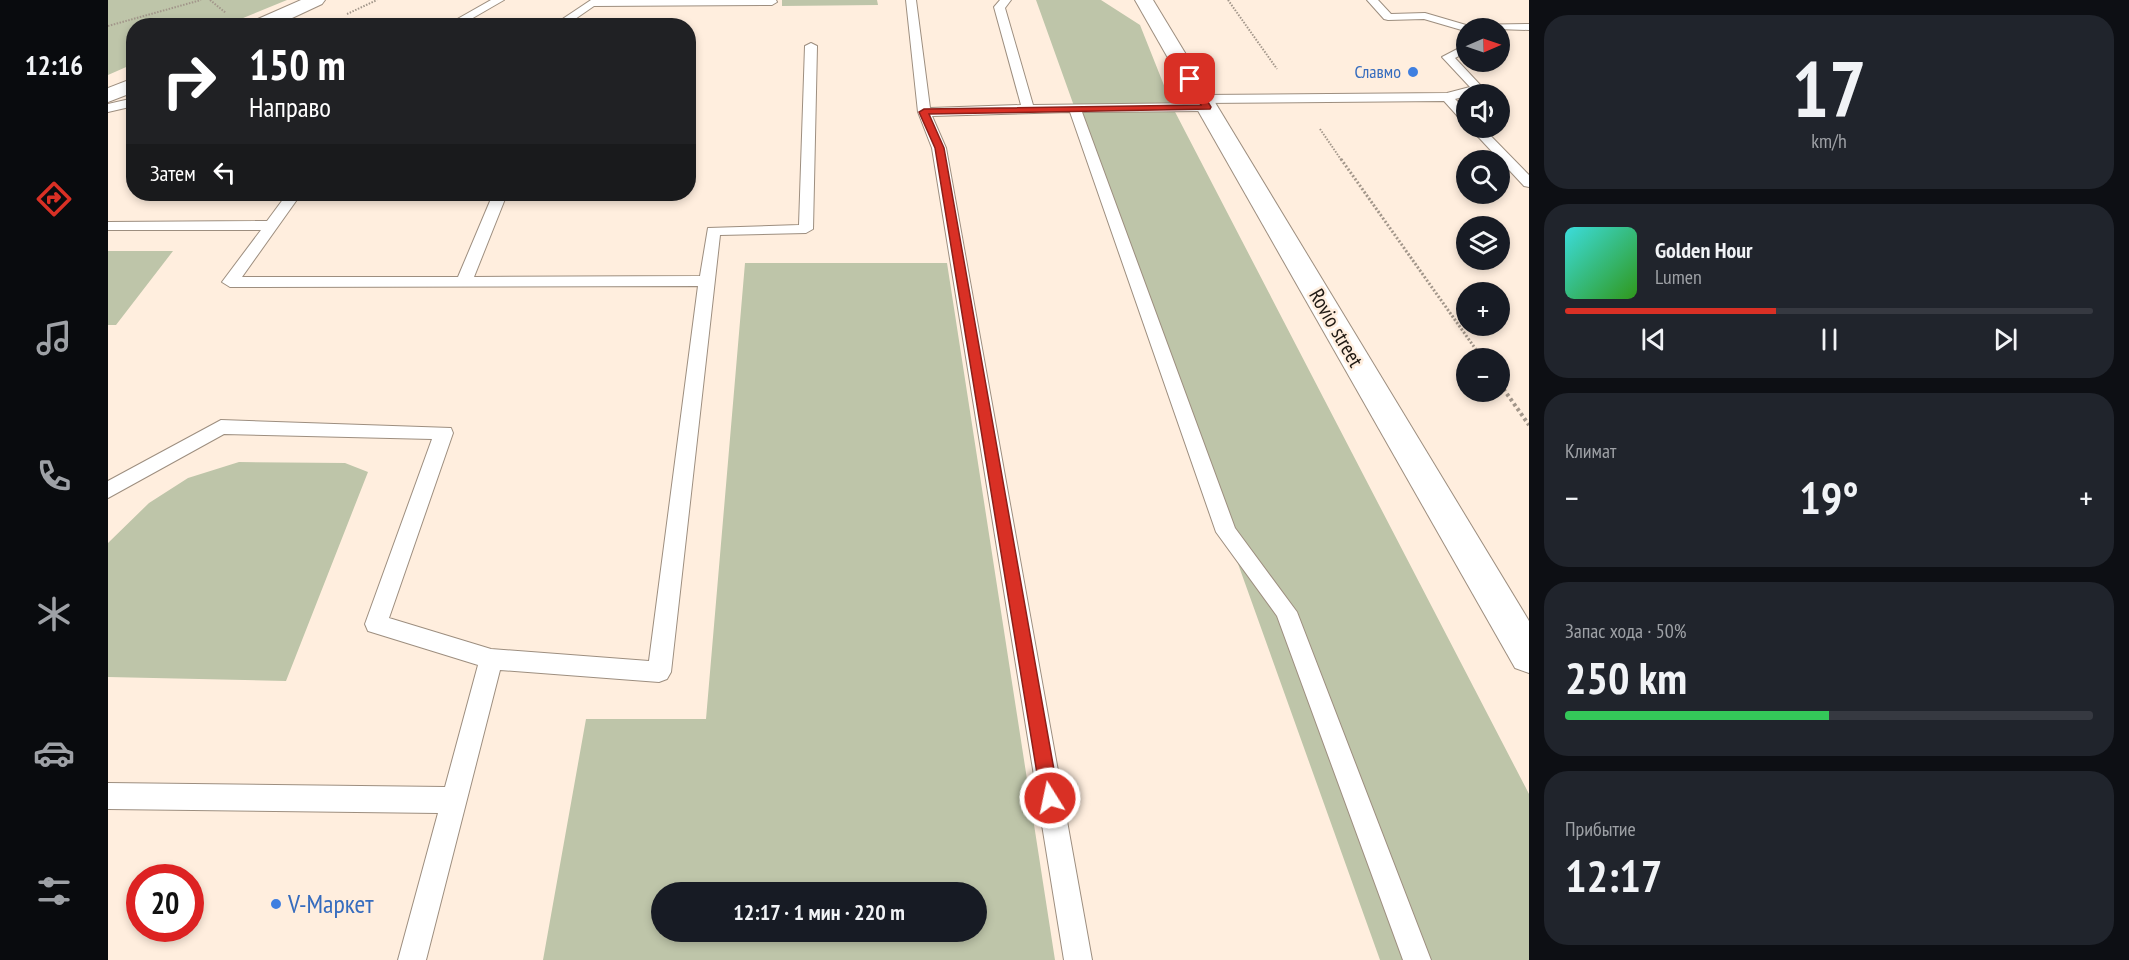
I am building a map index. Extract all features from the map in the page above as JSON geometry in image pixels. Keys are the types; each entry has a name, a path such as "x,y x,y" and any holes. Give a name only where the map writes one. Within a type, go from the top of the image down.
{"main road":[{"path":"276,18 316,0"},
{"name":"Rovio street","path":"1144,0 1529,656"},
{"path":"108,96 126,88"}],"lane":[{"path":"465,18 499,0"},
{"path":"911,0 924,112 939,148 1078,960"},
{"path":"1006,0 999,7 1028,109"},
{"path":"1372,0 1388,17 1425,16 1456,27"},
{"path":"569,18 592,3 772,2"},
{"path":"1510,28 1529,27"},
{"path":"108,490 221,427 444,433 376,624 491,659 659,672 713,231 806,229 811,46"},
{"path":"1456,53 1448,57 1456,66"},
{"path":"924,112 1075,109 1298,98 1447,98 1478,89 1462,72"},
{"path":"1447,98 1456,107"},
{"path":"108,108 126,104"},
{"path":"1075,109 1226,532 1286,612 1323,716 1417,960"},
{"path":"1486,138 1529,183"},
{"path":"289,201 230,282 707,280"},
{"path":"464,281 498,201"},
{"path":"108,226 273,225"},
{"path":"412,960 491,659"},
{"path":"108,796 454,800"}],"path":[{"path":"137,18 201,0"},
{"path":"340,17 377,0"},
{"path":"1228,0 1475,348"},
{"path":"108,26 126,21"},
{"path":"1510,398 1529,425"}],"green space":[{"path":"108,0 287,0 243,18 126,18 126,67 108,75"},
{"path":"782,0 877,0 878,5 782,6"},
{"path":"1036,0 1101,0 1140,25 1173,108 1529,794 1529,960 1380,960"},
{"path":"108,251 173,251 116,325 108,325"},
{"path":"745,263 947,263 1055,960 543,960 586,719 706,719"},
{"path":"239,462 345,463 368,472 286,681 108,677 108,543 149,503 188,478"}],"place":[{"name":"Славмо","path":"1413,72"},
{"name":"V-Маркет","path":"276,904"}],"route":[{"path":"1050,798 939,148 924,112 1207,107 1190,79"}]}
